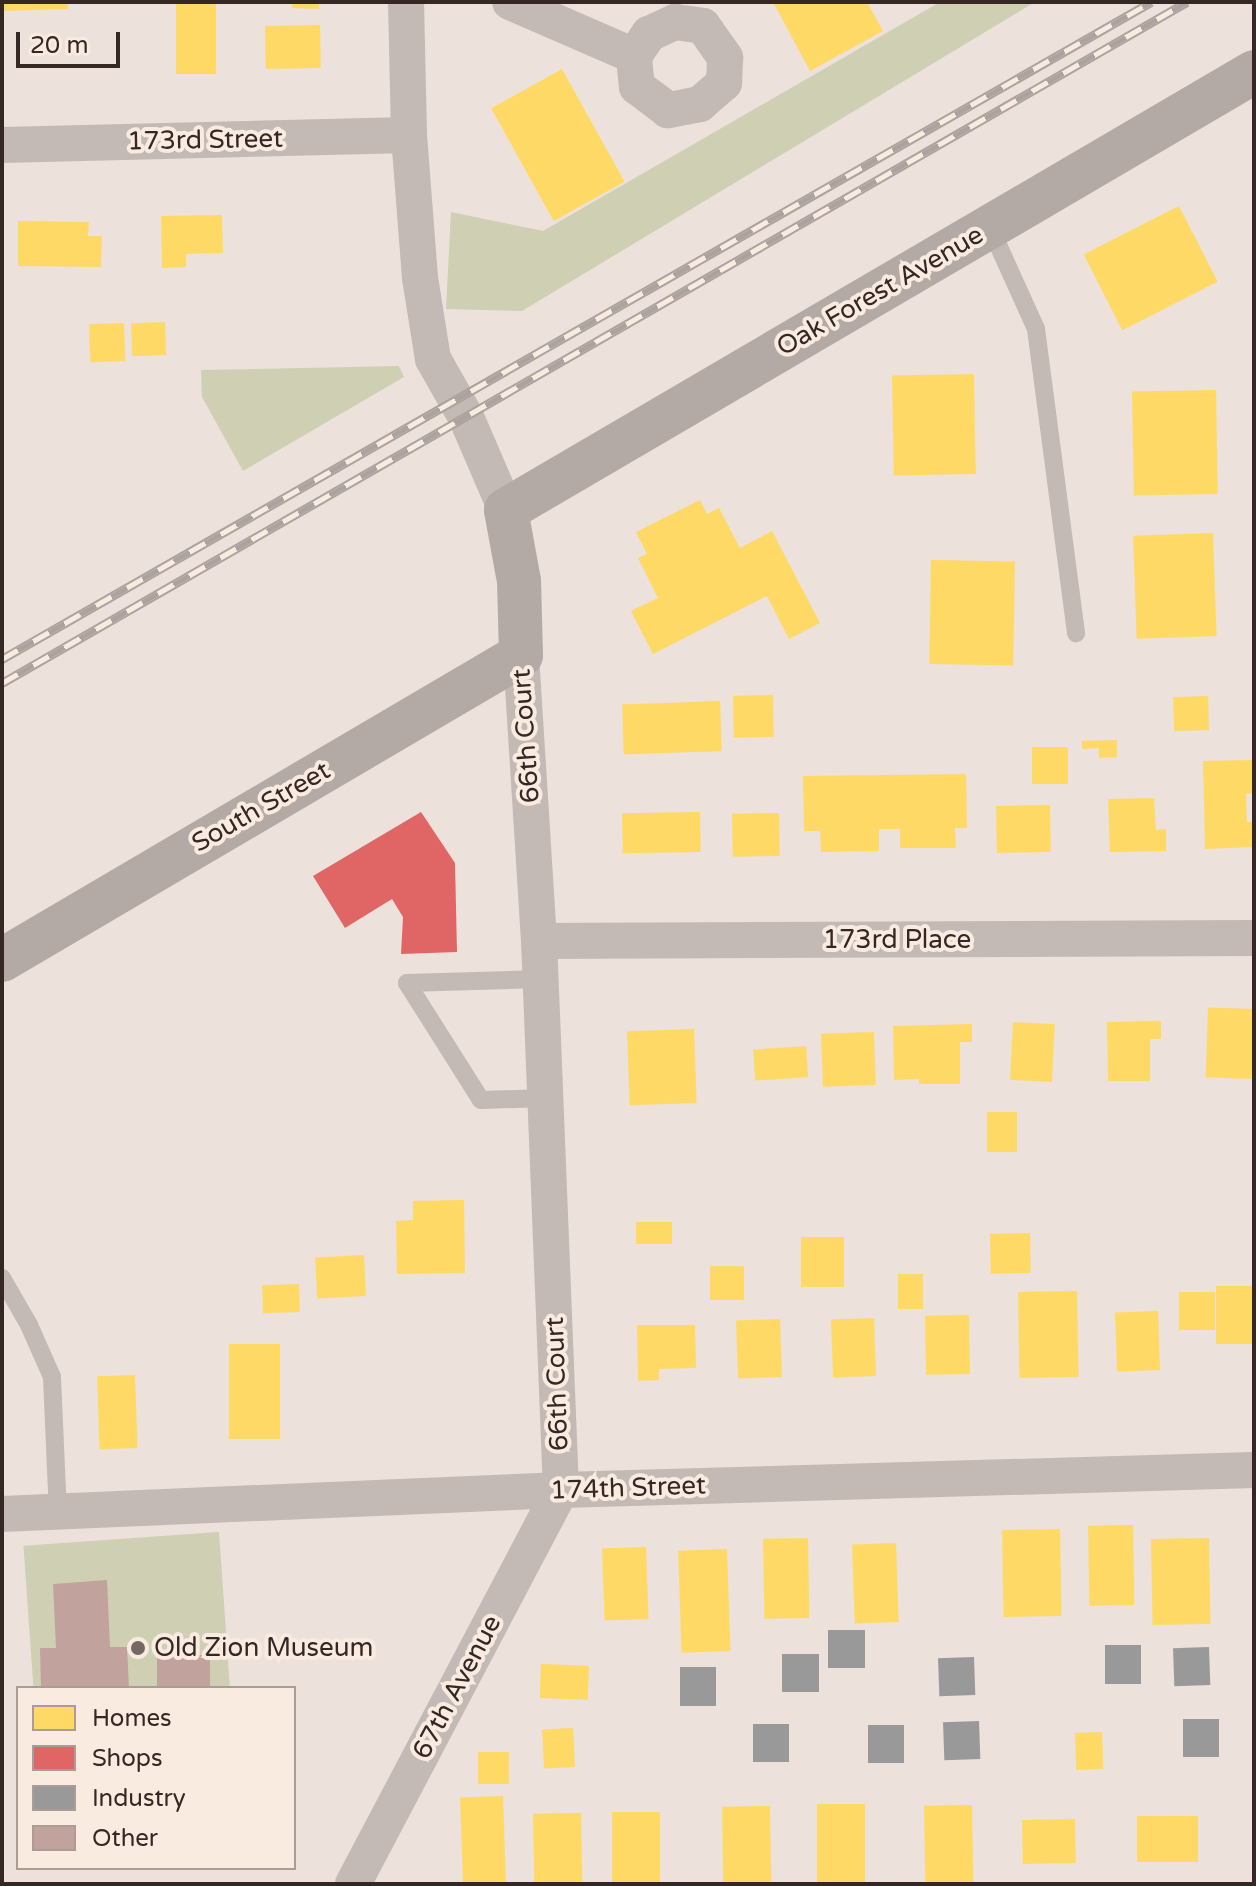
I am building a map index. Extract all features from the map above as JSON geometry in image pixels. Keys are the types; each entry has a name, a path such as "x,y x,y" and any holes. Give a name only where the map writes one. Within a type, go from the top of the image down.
{"street":[{"name":"66th Court","path":"406,2 409,135 420,278 433,359 466,417 506,510 519,581 541,979 561,1490"},
{"path":"510,2 634,56"},
{"name":"Oak Forest Avenue","path":"506,510 1254,72"},
{"name":"173rd Street","path":"2,145 409,135"},
{"name":"South Street","path":"2,960 521,655"},
{"name":"173rd Place","path":"539,941 1254,938"},
{"name":"174th Street","path":"2,1514 561,1490 1254,1470"},
{"name":"67th Avenue","path":"353,1884 561,1490"}],"lane":[{"path":"990,227 1036,329 1076,633"},
{"path":"541,979 407,983 481,1100 545,1098"},
{"path":"2,1278 29,1325 52,1377 58,1512"}],"green space":[{"path":"940,2 1035,2 522,311 446,309 451,212 543,231"},
{"path":"399,366 404,377 243,471 202,397 201,370"},
{"path":"219,1532 230,1686 33,1686 23,1546"}],"building: Homes":[{"path":"2,2 68,2 68,9 2,11"},
{"path":"176,2 216,2 216,74 176,74"},
{"path":"292,2 319,2 319,9 292,8"},
{"path":"773,2 867,2 883,31 810,71"},
{"path":"320,25 321,68 266,69 265,26"},
{"path":"562,69 625,182 554,221 491,108"},
{"path":"1179,206 1218,282 1122,330 1084,255"},
{"path":"222,215 223,253 186,254 186,267 162,268 161,216"},
{"path":"18,221 89,222 88,236 102,236 101,267 18,266"},
{"path":"165,322 166,355 132,356 131,323"},
{"path":"124,323 125,361 90,362 89,324"},
{"path":"974,374 976,474 894,475 892,375"},
{"path":"1216,390 1218,494 1134,495 1132,391"},
{"path":"700,500 707,514 719,508 740,548 772,531 820,623 789,639 767,596 653,654 631,611 658,598 638,558 647,554 636,532"},
{"path":"1213,533 1217,636 1137,639 1133,536"},
{"path":"931,560 1015,561 1013,665 929,664"},
{"path":"773,695 774,737 734,738 733,696"},
{"path":"1208,696 1209,730 1174,731 1173,697"},
{"path":"720,701 722,751 624,754 622,704"},
{"path":"1117,740 1117,757 1099,758 1099,748 1082,749 1082,741"},
{"path":"1032,747 1068,747 1068,784 1032,784"},
{"path":"1254,760 1254,793 1246,794 1247,822 1254,822 1254,847 1205,849 1203,761"},
{"path":"966,774 967,828 955,828 956,848 900,848 900,829 879,829 879,851 821,852 820,831 804,831 803,776"},
{"path":"1154,798 1156,830 1166,829 1166,851 1110,852 1108,799"},
{"path":"1050,805 1051,852 997,853 996,806"},
{"path":"700,812 701,852 623,853 622,813"},
{"path":"779,813 780,856 733,857 732,814"},
{"path":"1208,1007 1254,1009 1252,1079 1206,1077"},
{"path":"1161,1021 1161,1039 1150,1039 1150,1081 1108,1081 1107,1022"},
{"path":"1013,1022 1055,1024 1052,1082 1010,1080"},
{"path":"972,1024 972,1042 960,1042 960,1084 919,1084 919,1079 894,1080 893,1026"},
{"path":"694,1029 697,1103 630,1105 627,1031"},
{"path":"874,1032 876,1085 823,1087 821,1034"},
{"path":"806,1046 808,1077 755,1081 753,1050"},
{"path":"987,1112 1017,1112 1017,1152 987,1152"},
{"path":"464,1200 465,1273 397,1274 396,1221 413,1220 413,1201"},
{"path":"636,1222 672,1222 672,1244 636,1244"},
{"path":"1030,1233 1031,1273 991,1274 990,1234"},
{"path":"801,1237 844,1237 844,1287 801,1287"},
{"path":"364,1255 366,1296 317,1299 315,1258"},
{"path":"710,1266 744,1266 744,1300 710,1300"},
{"path":"898,1274 923,1274 923,1309 898,1309"},
{"path":"299,1284 300,1312 263,1313 262,1285"},
{"path":"1216,1286 1254,1286 1254,1344 1216,1344"},
{"path":"1077,1291 1079,1377 1020,1378 1018,1292"},
{"path":"1179,1292 1215,1292 1215,1330 1179,1330"},
{"path":"1158,1311 1160,1370 1117,1371 1115,1313"},
{"path":"969,1315 970,1374 926,1375 925,1316"},
{"path":"874,1318 876,1376 833,1377 831,1320"},
{"path":"780,1319 782,1377 738,1379 736,1321"},
{"path":"637,1325 695,1325 696,1368 659,1369 659,1380 638,1381"},
{"path":"229,1344 280,1344 280,1439 229,1439"},
{"path":"135,1375 138,1448 100,1449 97,1376"},
{"path":"1133,1525 1134,1605 1089,1606 1088,1526"},
{"path":"1060,1529 1062,1616 1004,1617 1002,1530"},
{"path":"808,1538 809,1618 764,1619 763,1539"},
{"path":"1209,1538 1211,1624 1153,1625 1151,1539"},
{"path":"896,1543 899,1622 855,1623 852,1545"},
{"path":"646,1547 649,1619 605,1620 602,1549"},
{"path":"727,1549 731,1651 682,1653 678,1551"},
{"path":"541,1664 589,1666 588,1700 540,1698"},
{"path":"573,1728 575,1767 544,1769 542,1730"},
{"path":"1102,1732 1103,1769 1076,1770 1075,1733"},
{"path":"478,1752 509,1752 509,1784 478,1784"},
{"path":"503,1796 506,1884 463,1884 460,1798"},
{"path":"817,1804 865,1804 865,1883 817,1883"},
{"path":"972,1805 973,1884 925,1884 924,1806"},
{"path":"770,1806 771,1884 723,1884 722,1807"},
{"path":"612,1812 660,1812 660,1884 612,1884"},
{"path":"581,1813 582,1884 534,1884 533,1814"},
{"path":"1137,1816 1198,1816 1198,1862 1137,1862"},
{"path":"1075,1819 1076,1863 1023,1864 1022,1820"}],"building: Shops":[{"path":"421,812 455,863 457,952 401,954 403,917 392,899 345,928 313,876"}],"building: Industry":[{"path":"828,1630 865,1630 865,1668 828,1668"},
{"path":"1105,1645 1141,1645 1141,1684 1105,1684"},
{"path":"1209,1647 1210,1685 1174,1686 1173,1648"},
{"path":"782,1654 819,1654 819,1692 782,1692"},
{"path":"974,1657 975,1695 939,1696 938,1658"},
{"path":"680,1667 716,1667 716,1706 680,1706"},
{"path":"1183,1719 1219,1719 1219,1757 1183,1757"},
{"path":"979,1721 980,1759 944,1760 943,1722"},
{"path":"753,1724 789,1724 789,1762 753,1762"},
{"path":"868,1725 904,1725 904,1763 868,1763"}],"building: Other":[{"path":"107,1580 110,1647 127,1647 129,1686 41,1686 40,1648 56,1648 53,1584"},
{"path":"157,1655 210,1655 210,1686 157,1686"}],"railway":[{"path":"2,659 1151,2"},
{"path":"2,683 1187,2"}],"place":[{"name":"Old Zion Museum","path":"138,1648"}]}
